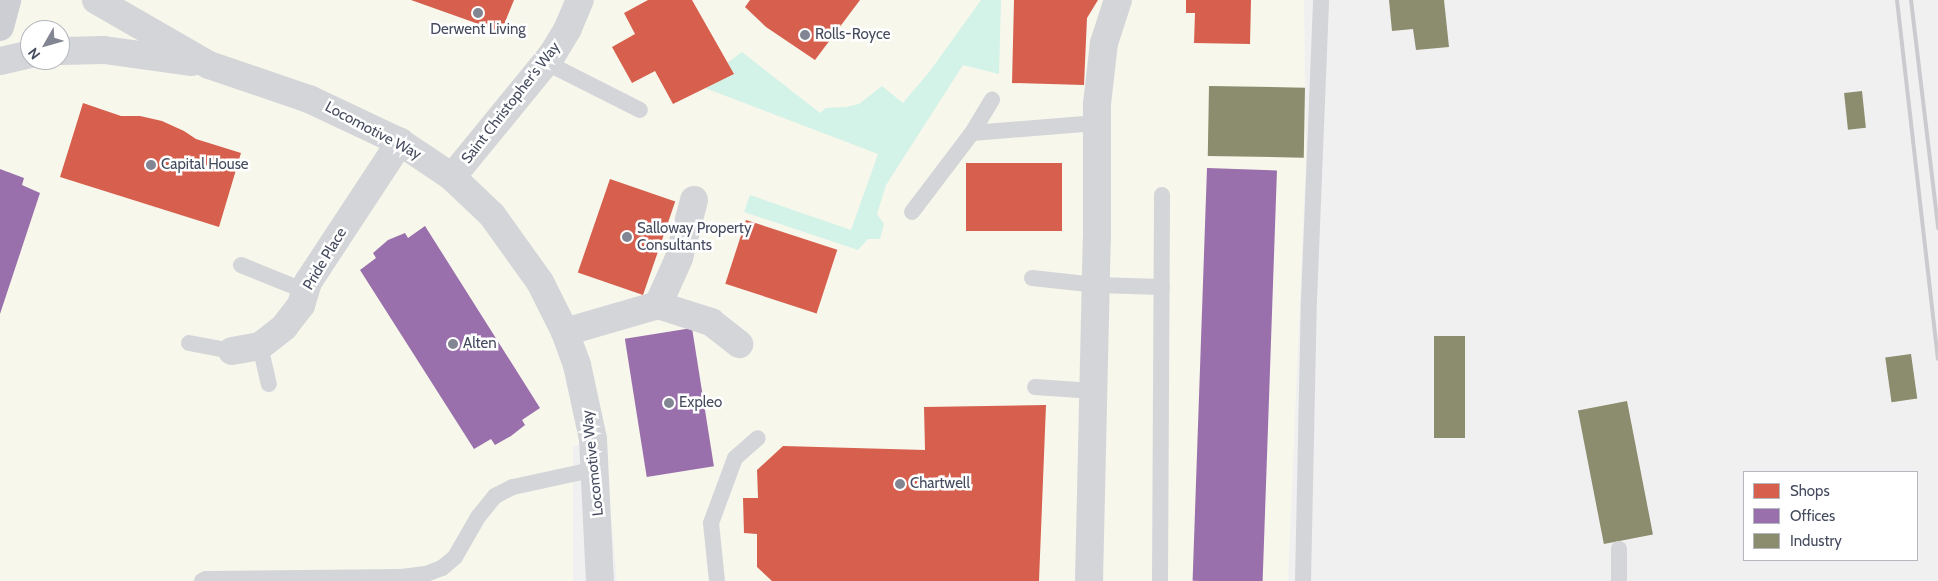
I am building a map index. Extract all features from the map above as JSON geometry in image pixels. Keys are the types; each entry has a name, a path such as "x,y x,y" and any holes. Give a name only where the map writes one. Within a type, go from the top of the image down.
{"main road":[{"path":"0,27 7,0"}],"street":[{"name":"Locomotive Way","path":"96,0 209,65"},
{"name":"Saint Christopher's Way","path":"452,177 546,63 568,28 580,0"},
{"path":"1089,581 1096,285 1097,104 1104,42 1118,0"},
{"name":"Locomotive Way","path":"70,51 104,50 209,65 317,102 400,142 452,177 492,215 525,258 540,282 565,332 587,404 596,469 600,581"},
{"path":"0,61 20,56"},
{"name":"Pride Place","path":"232,350 260,346 284,328 300,305 308,282 400,142"},
{"path":"658,305 679,258 694,200"},
{"path":"565,332 658,305 711,322 739,344"}],"lane":[{"path":"1303,581 1310,300 1322,0"},
{"path":"546,63 640,110"},
{"path":"912,212 972,133 992,100"},
{"path":"972,133 1097,123"},
{"path":"1160,581 1162,195"},
{"path":"241,265 304,291"},
{"path":"1032,278 1096,285 1162,287"},
{"path":"189,343 232,350"},
{"path":"260,346 269,384"},
{"path":"1035,387 1094,391"},
{"path":"717,581 711,523 735,458 758,438"},
{"path":"202,581 206,579 401,577 426,574 442,568 455,557 478,517 495,496 513,487 596,469"},
{"path":"1620,549 1620,581"}],"shaded area":[{"path":"0,0 1304,0 1306,157 1288,581 617,581 604,440 573,446 573,581 0,581"}],"green space":[{"path":"981,0 1001,0 999,74 963,65 886,185 877,214 884,224 880,239 868,239 858,250 744,212 750,195 851,230 878,154 705,88 734,74 727,63 742,52 820,113 826,108 859,104 882,86 903,103 930,71"}],"building: Shops":[{"name":"Derwent Living","path":"411,0 514,0 501,32"},
{"path":"648,0 692,0 734,74 673,104 655,71 632,83 612,47 635,34 624,13"},
{"name":"Rolls-Royce","path":"750,0 860,0 815,60 766,27 745,7"},
{"path":"1014,0 1098,0 1087,18 1084,85 1012,83"},
{"path":"1186,0 1251,0 1250,44 1194,43 1195,13 1186,13"},
{"name":"Capital House","path":"83,103 121,116 140,116 162,121 196,139 241,153 219,227 60,177"},
{"path":"966,163 1062,163 1062,231 966,231"},
{"name":"Salloway Property Consultants","path":"610,179 675,201 643,295 578,273"},
{"path":"746,220 837,250 817,313 725,284"},
{"name":"Chartwell","path":"1046,405 1039,581 772,581 757,567 757,534 744,533 743,498 758,498 757,470 783,446 925,450 924,407"}],"building: Offices":[{"path":"1207,168 1277,170 1263,581 1193,581"},
{"path":"0,169 24,178 22,185 40,193 0,314"},
{"name":"Alten","path":"425,226 540,408 522,420 525,425 495,445 491,439 474,449 360,270 376,258 373,253 388,240 405,233 408,238"},
{"name":"Expleo","path":"692,328 714,466 647,477 625,339"}],"building: Industry":[{"path":"1389,0 1444,0 1449,47 1416,50 1413,29 1392,31"},
{"path":"1209,86 1305,88 1304,158 1208,156"},
{"path":"1862,91 1866,128 1848,130 1844,93"},
{"path":"1434,336 1465,336 1465,438 1434,438"},
{"path":"1911,354 1917,399 1892,402 1885,358"},
{"path":"1627,401 1653,535 1604,544 1578,411"}],"railway":[{"path":"1897,0 1938,359"},
{"path":"1911,0 1938,228"}],"place":[{"name":"Derwent Living","path":"478,13"},
{"name":"Rolls-Royce","path":"805,35"},
{"name":"Capital House","path":"151,165"},
{"name":"Salloway Property Consultants","path":"627,237"},
{"name":"Alten","path":"453,344"},
{"name":"Expleo","path":"669,403"},
{"name":"Chartwell","path":"900,484"}]}
